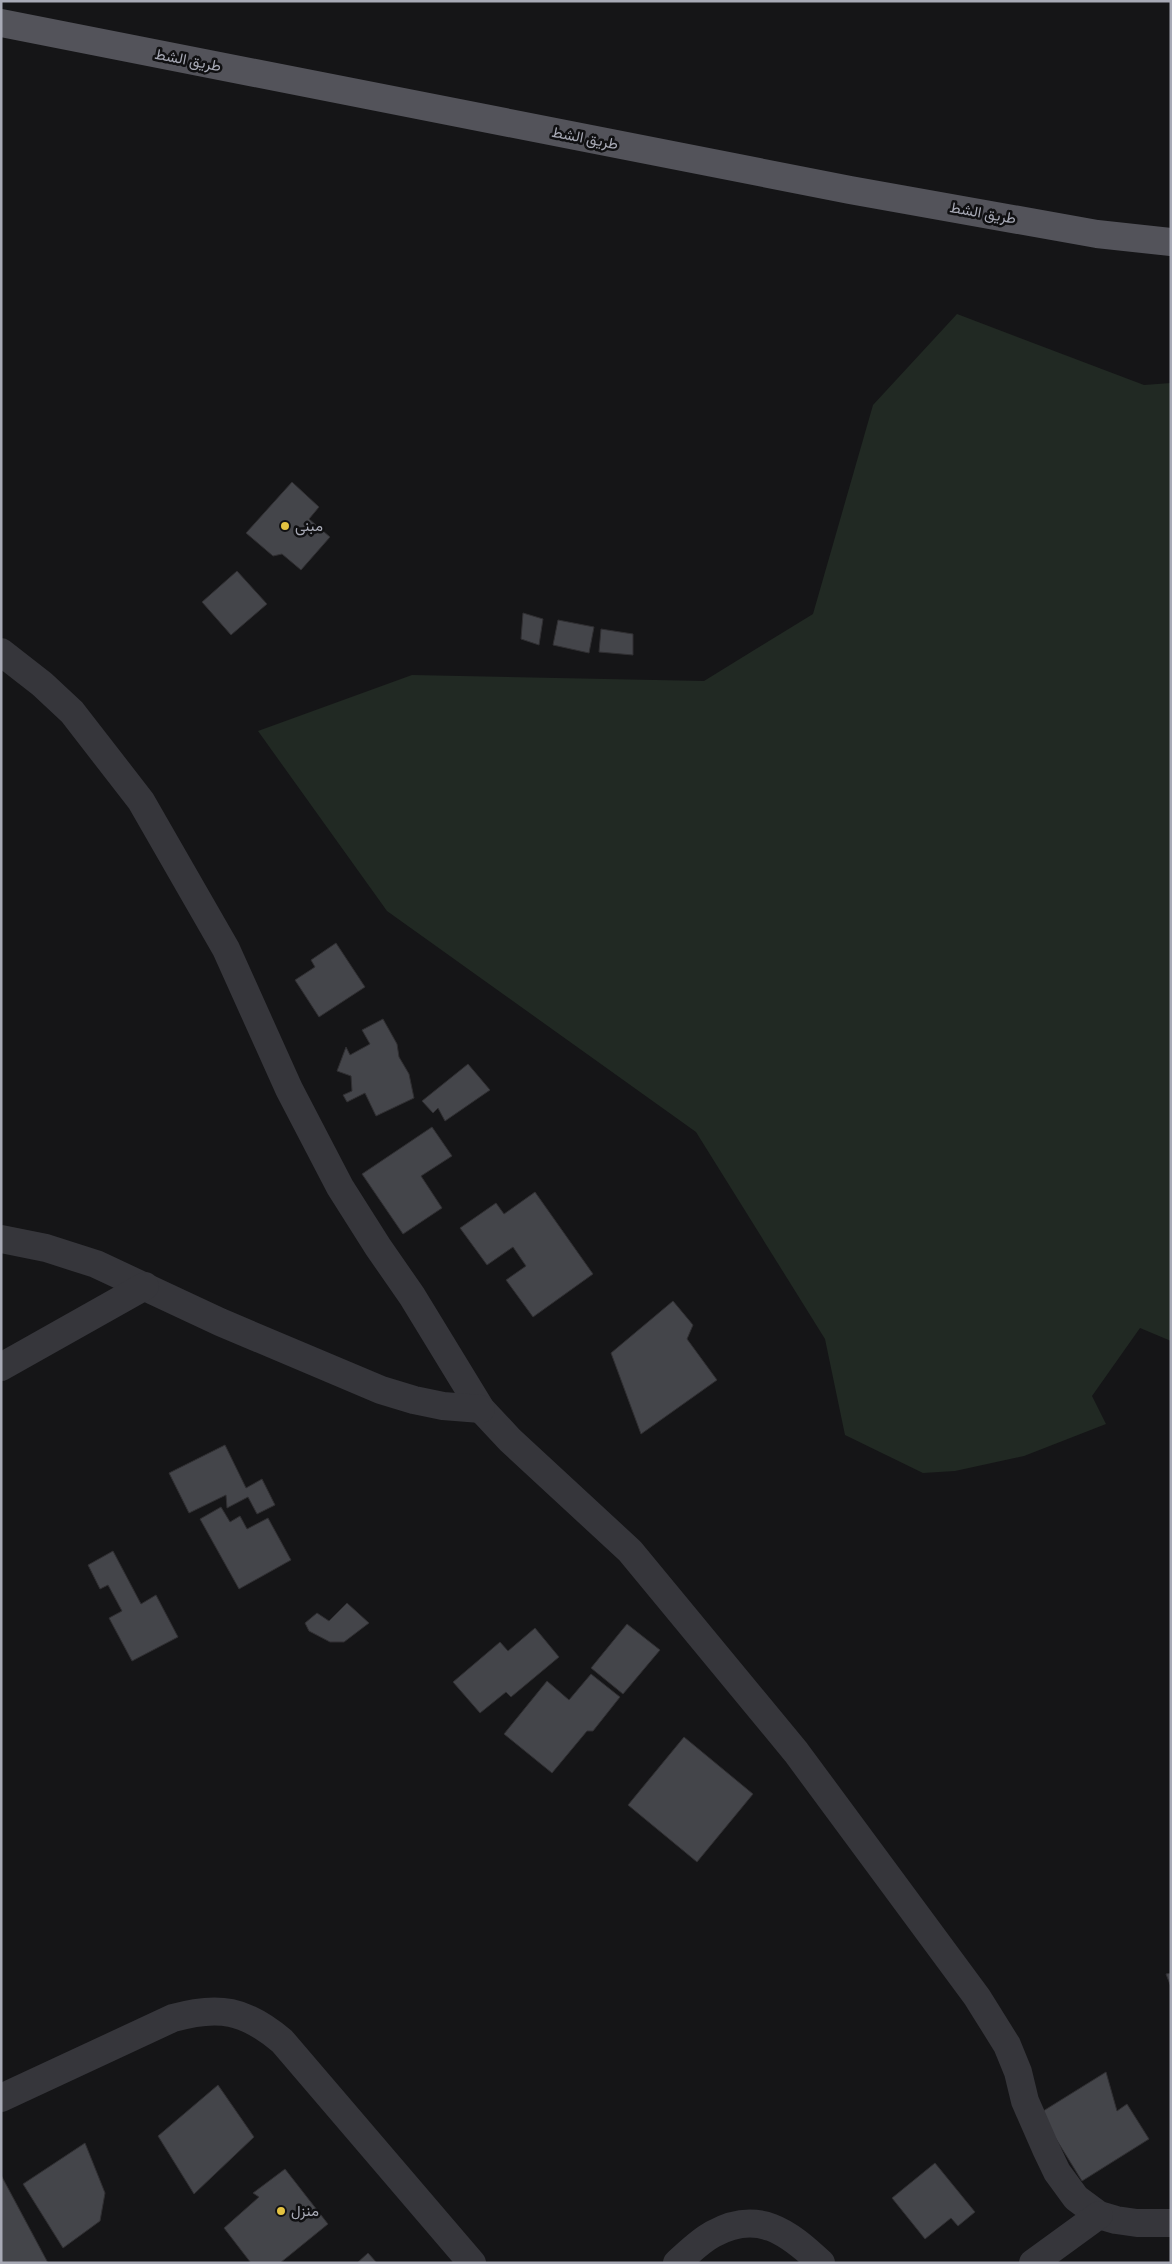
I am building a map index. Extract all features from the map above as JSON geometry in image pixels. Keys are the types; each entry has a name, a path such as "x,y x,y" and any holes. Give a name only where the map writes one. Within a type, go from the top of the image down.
{"main road":[{"name":"طريق الشط","path":"1,23 850,190 1097,234 1171,242"}],"street":[{"path":"1,652 42,684 72,712 141,801 226,949 289,1089 340,1187 412,1296 481,1409 510,1440 630,1551 796,1752 977,1997 1007,2045 1018,2072 1025,2101 1034,2123 1057,2172 1076,2198 1098,2215 1137,2223 1171,2223"},
{"path":"1,1239 46,1248 96,1264 220,1322 381,1390 443,1406 481,1409"},
{"path":"1,1368 145,1286"},
{"path":"1,2098 173,2018 199,2011 223,2011 241,2015 264,2026 282,2041 472,2263"},
{"path":"1033,2263 1098,2215"},
{"path":"677,2263 712,2234 746,2223 765,2225 784,2231 821,2263"}],"shaded area":[{"path":"957,314 1144,385 1171,383 1171,1341 1140,1328 1092,1396 1106,1424 1024,1456 955,1471 923,1473 845,1435 825,1339 696,1132 387,911 258,731 412,675 704,681 813,614 873,405"}],"building":[{"name":"مبنى","path":"292,482 319,507 309,519 330,537 301,570 282,554 273,556 246,533"},
{"path":"237,571 267,604 231,635 202,602"},
{"path":"523,613 543,619 539,645 521,639"},
{"path":"558,620 594,627 589,653 553,645"},
{"path":"601,629 633,634 633,655 599,652"},
{"path":"336,943 365,987 319,1017 295,980 315,967 311,960"},
{"path":"383,1019 397,1044 399,1057 409,1074 414,1098 376,1116 365,1093 347,1102 343,1095 352,1091 351,1076 337,1071 346,1047 350,1055 370,1044 362,1030"},
{"path":"468,1064 490,1090 445,1121 438,1108 433,1113 422,1101"},
{"path":"432,1127 452,1156 421,1176 442,1208 403,1234 362,1174"},
{"path":"535,1192 593,1274 533,1317 506,1280 526,1266 513,1247 487,1265 460,1228 496,1203 504,1214"},
{"path":"673,1301 693,1325 687,1339 717,1380 641,1434 611,1353"},
{"path":"225,1445 246,1488 262,1479 275,1505 257,1514 248,1497 227,1508 226,1495 189,1513 169,1473"},
{"path":"221,1507 230,1522 240,1516 247,1529 268,1518 291,1560 239,1589 200,1519"},
{"path":"113,1551 141,1604 156,1595 178,1637 132,1661 109,1618 122,1611 108,1585 100,1589 88,1565"},
{"path":"347,1603 369,1623 344,1642 330,1642 309,1631 305,1623 317,1613 329,1621"},
{"path":"627,1624 660,1650 623,1694 591,1668"},
{"path":"535,1628 559,1657 511,1697 506,1692 480,1713 453,1682 500,1642 508,1651"},
{"path":"591,1674 620,1697 593,1731 587,1731 552,1773 504,1734 547,1681 569,1700"},
{"path":"684,1737 753,1794 697,1862 628,1805"},
{"path":"1171,1973 1171,1987 1166,1974"},
{"path":"1106,2072 1117,2111 1127,2104 1149,2139 1082,2181 1040,2113"},
{"path":"218,2085 254,2137 194,2194 158,2136"},
{"path":"85,2143 105,2193 100,2221 63,2248 23,2184"},
{"path":"935,2163 975,2212 958,2226 951,2218 925,2239 892,2198"},
{"name":"منزل","path":"285,2169 328,2224 280,2263 251,2263 224,2228 259,2197 253,2193"},
{"path":"1,2175 48,2263 1,2263"},
{"path":"368,2253 377,2263 357,2263"}],"place":[{"name":"مبنى","path":"285,526"},
{"name":"منزل","path":"281,2211"}]}
